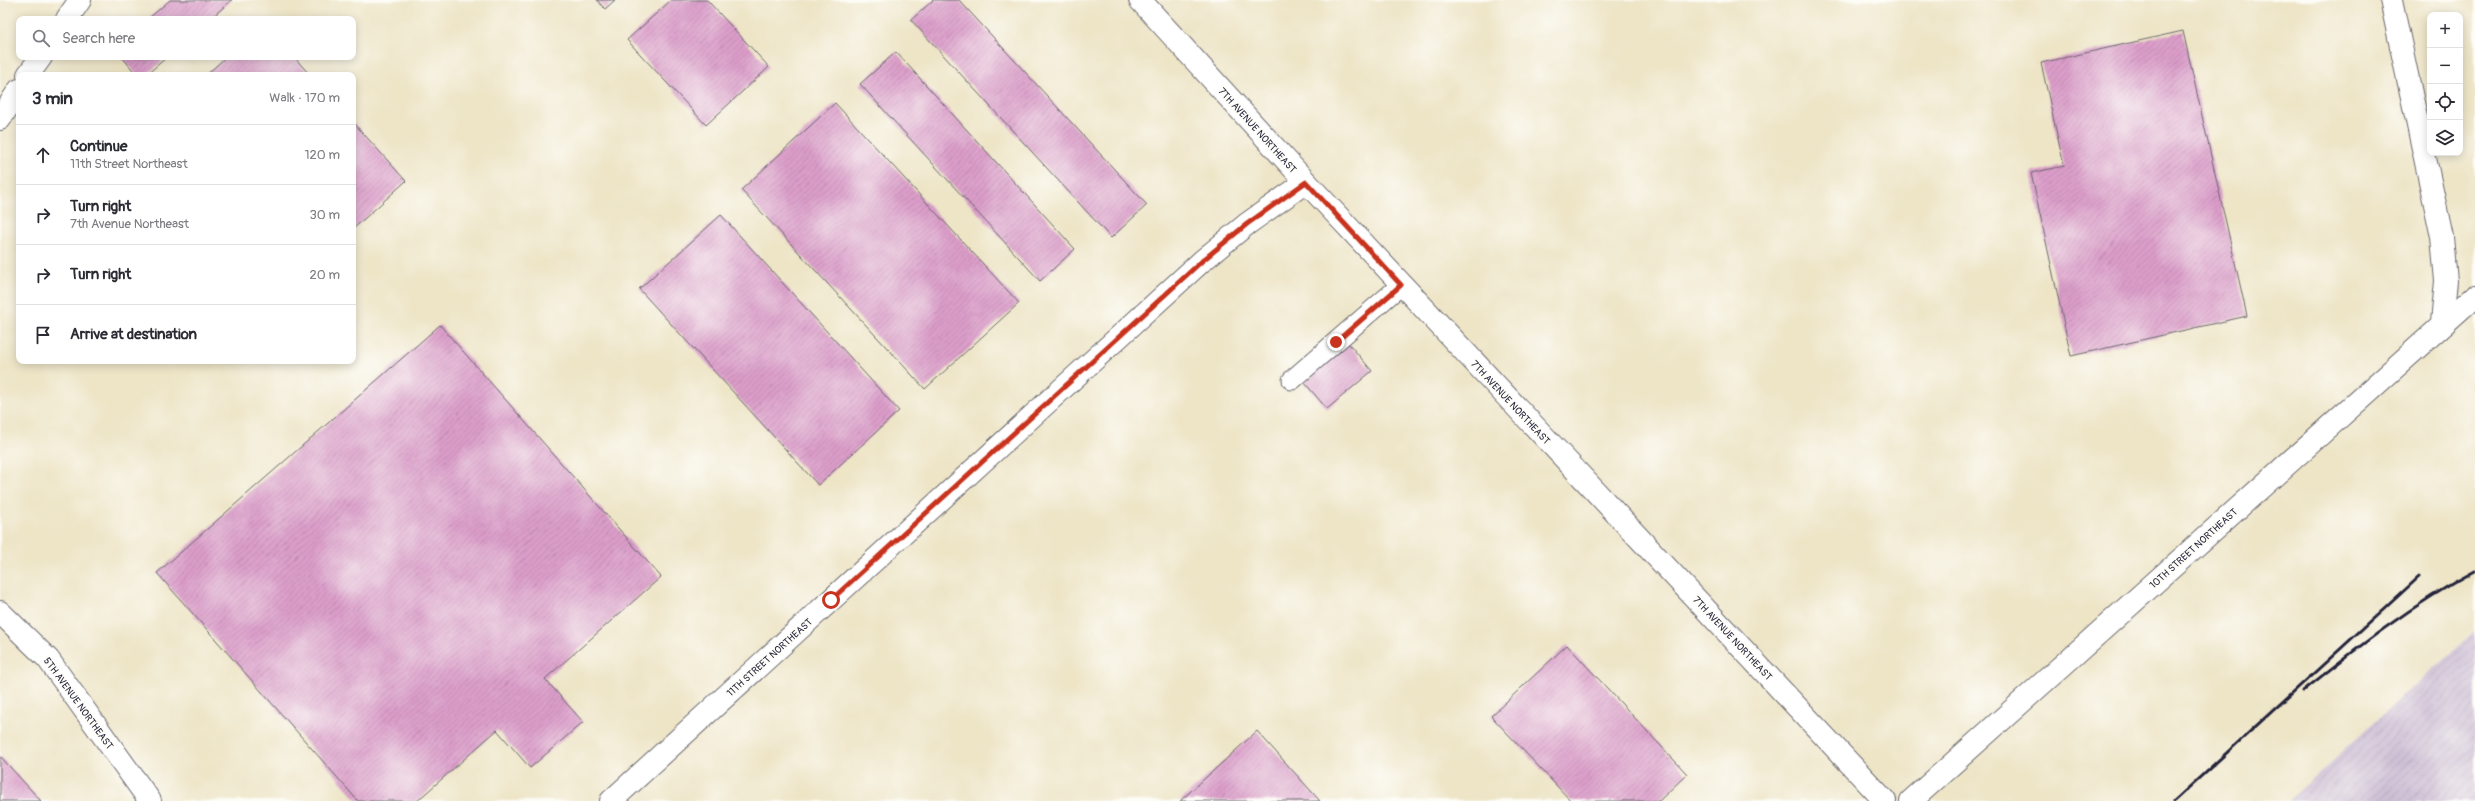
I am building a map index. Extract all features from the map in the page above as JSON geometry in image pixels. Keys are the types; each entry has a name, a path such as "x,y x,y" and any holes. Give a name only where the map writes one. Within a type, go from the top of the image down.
{"street":[{"path":"69,16 80,0"},
{"name":"7TH AVENUE NORTHEAST","path":"1140,0 1401,285 1885,801"},
{"path":"2391,0 2442,237 2446,281 2442,323"},
{"path":"30,72 39,60"},
{"path":"0,119 16,95"},
{"name":"11TH STREET NORTHEAST","path":"611,801 1202,261 1247,224 1306,182"},
{"name":"10TH STREET NORTHEAST","path":"1911,801 2442,323 2475,296"},
{"name":"5TH AVENUE NORTHEAST","path":"0,612 48,659 150,801"}],"lane":[{"path":"1292,380 1401,285"}],"shaded area":[{"path":"2475,631 2475,801 2288,801"}],"building":[{"path":"170,0 232,0 213,16 151,16"},
{"path":"597,0 615,0 605,9"},
{"path":"671,0 707,0 769,67 706,125 627,40"},
{"path":"933,0 959,0 1147,205 1111,238 911,20"},
{"path":"2183,31 2247,316 2071,356 2031,173 2064,166 2041,63"},
{"path":"896,52 1075,249 1040,281 860,84"},
{"path":"124,60 164,60 150,72 134,72"},
{"path":"223,60 297,60 307,72 209,72"},
{"path":"835,103 1019,303 925,389 741,190"},
{"path":"356,125 406,181 356,226"},
{"path":"721,215 899,411 818,485 639,289"},
{"path":"440,325 661,577 545,679 583,722 530,768 497,730 417,801 358,801 157,573"},
{"path":"1349,344 1372,371 1327,409 1304,382"},
{"path":"1567,645 1687,774 1659,801 1571,801 1491,716"},
{"path":"1257,731 1320,801 1180,801"},
{"path":"0,756 41,801 0,801"}],"railway":[{"path":"2303,691 2386,627 2430,597 2475,571"},
{"path":"2174,801 2419,577"}],"route":[{"path":"831,600 1202,261 1247,224 1306,182 1401,285 1336,342"}]}
